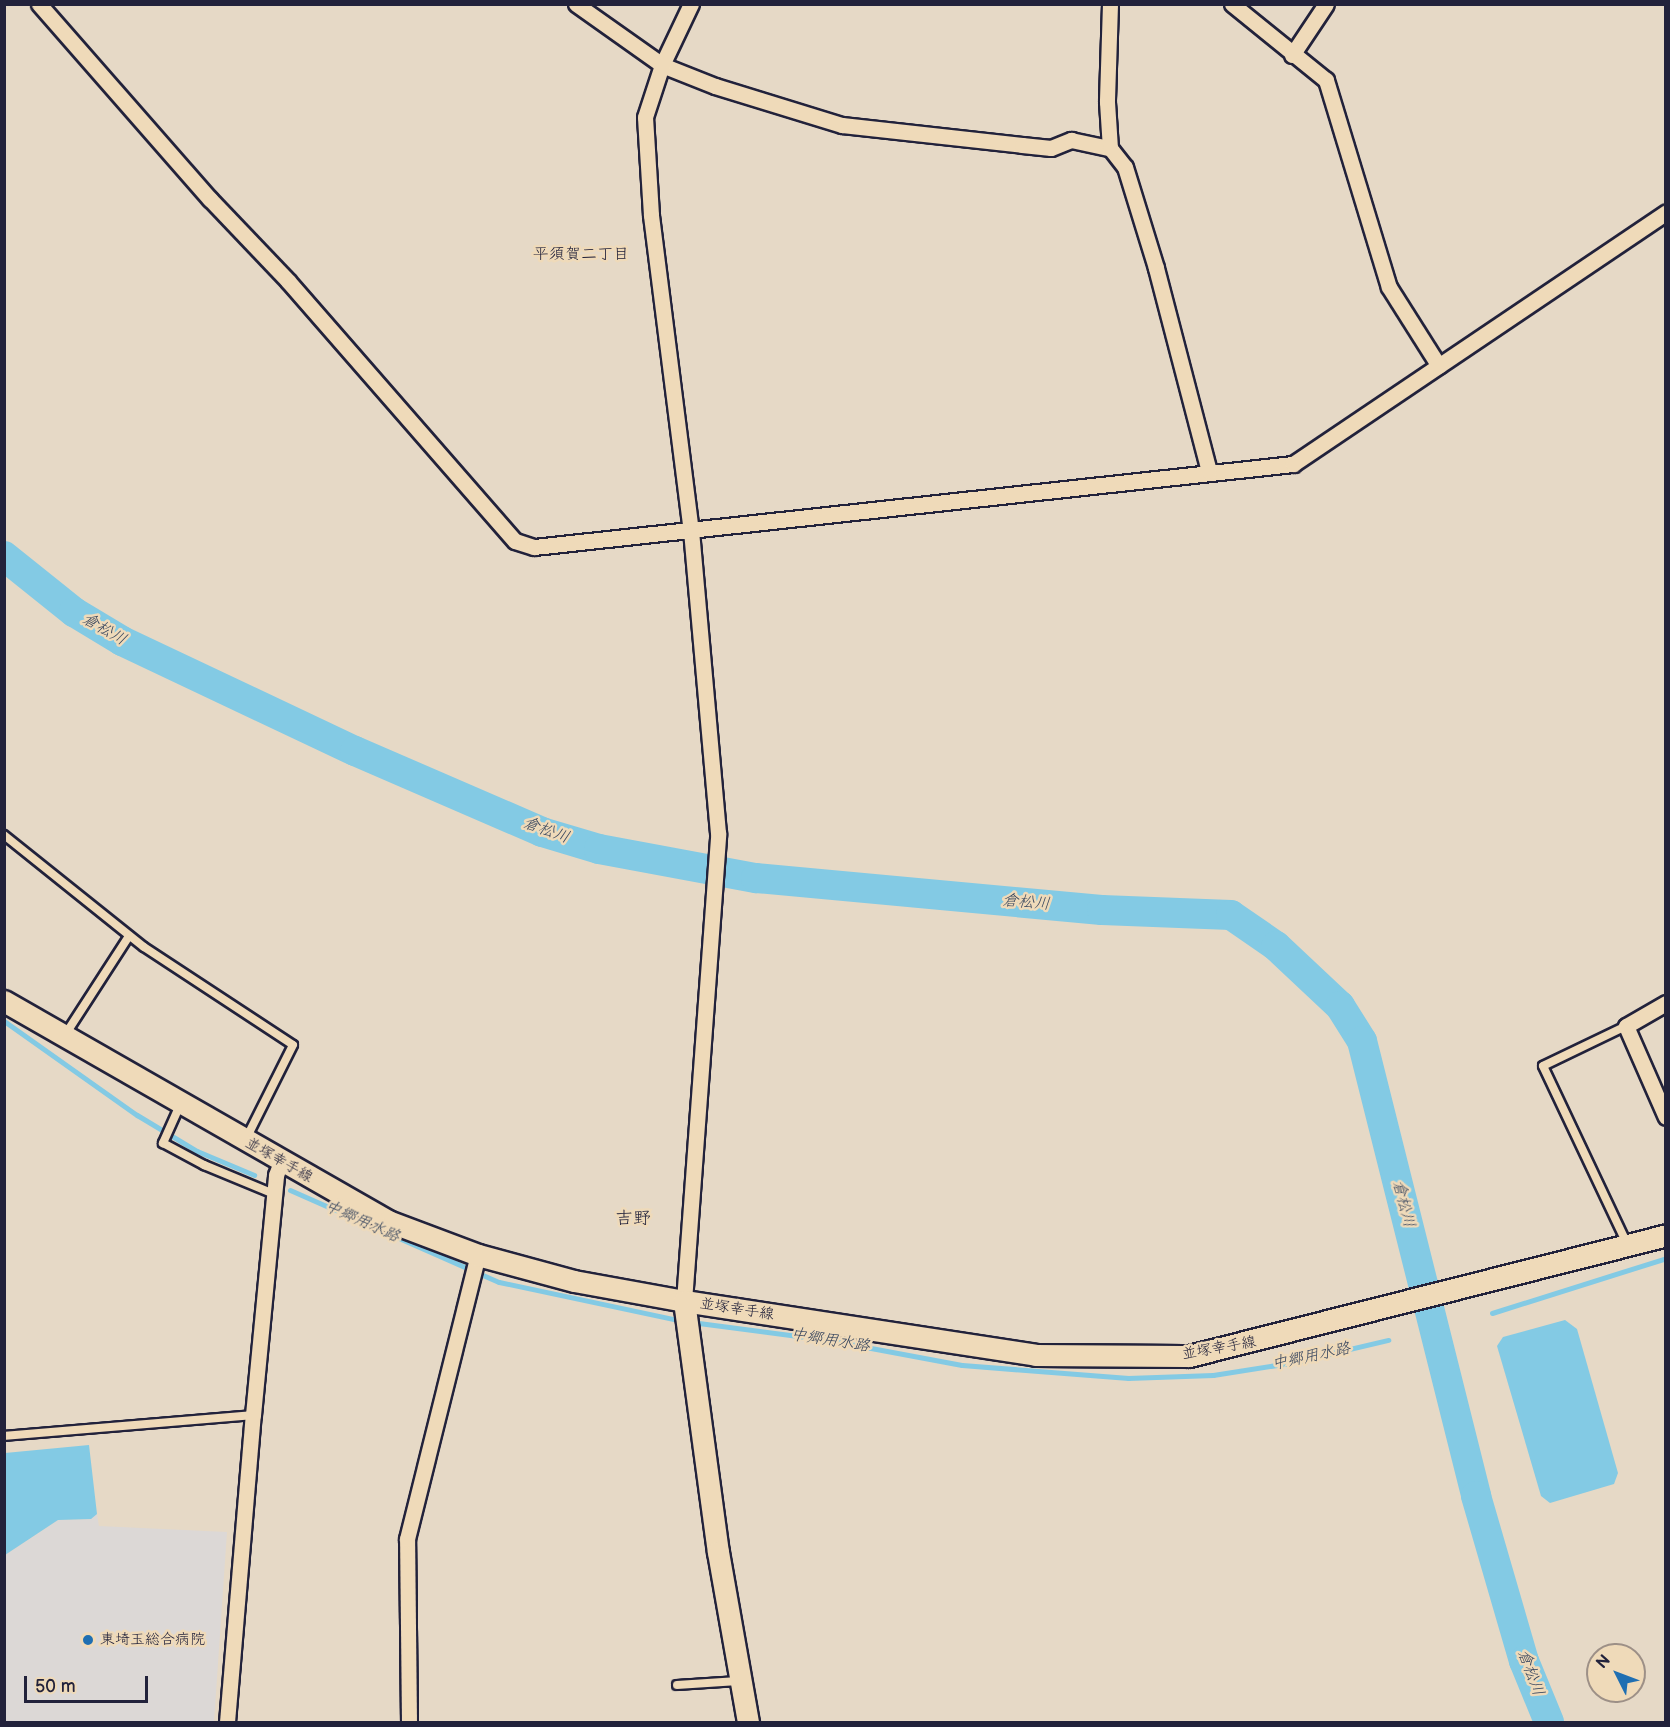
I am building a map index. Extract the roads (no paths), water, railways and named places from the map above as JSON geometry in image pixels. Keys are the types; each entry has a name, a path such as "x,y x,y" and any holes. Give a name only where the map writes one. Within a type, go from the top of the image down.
{"main road":[{"name":"並塚幸手線","path":"4,1001 182,1102 281,1162 388,1221 478,1255 574,1281 684,1301 1035,1355 1124,1358 1189,1356 1665,1235"},
{"path":"684,1301 718,1552 748,1722"}],"street":[{"path":"39,4 210,199 288,281 515,542 534,547 691,532 1209,471 1293,464 1665,212"},
{"path":"576,4 662,65 715,86 842,125 1051,148 1071,140 1110,147"},
{"path":"684,1301 718,833 691,532 651,215 645,117 662,65 691,4"},
{"path":"1110,4 1107,102 1110,147 1125,167 1149,246 1209,471"},
{"path":"1232,4 1292,55 1326,80 1389,287 1439,366"},
{"path":"1292,55 1326,4"},
{"path":"1665,1003 1626,1026 1665,1117"},
{"path":"227,1722 274,1194 281,1162"},
{"path":"409,1722 407,1539 478,1255"}],"lane":[{"path":"4,835 129,936 293,1045 245,1140"},
{"path":"65,1035 129,936"},
{"path":"1626,1026 1543,1066 1627,1245"},
{"path":"182,1102 163,1143 274,1194"},
{"path":"4,1436 253,1415"},
{"path":"676,1685 741,1681"}],"water":[{"path":"1565,1320 1577,1329 1618,1473 1614,1484 1550,1503 1541,1496 1497,1346 1503,1337"},
{"path":"89,1445 97,1514 91,1519 58,1520 5,1555 5,1453"}],"waterway":[{"name":"倉松川","path":"4,556 74,612 122,641 355,751 542,832 599,849 756,878 1102,910 1231,915 1276,946 1340,1006 1362,1041 1476,1496 1524,1661 1549,1722"},
{"name":"中郷用水路","path":"4,1021 137,1115 197,1151 254,1175"},
{"name":"中郷用水路","path":"290,1190 499,1282 682,1321"},
{"name":"中郷用水路","path":"1492,1313 1666,1258"},
{"name":"中郷用水路","path":"691,1322 828,1340 962,1365 1128,1378 1213,1375 1290,1363 1388,1340"}],"place":[{"name":"東埼玉総合病院","path":"88,1640"}],"district":[{"name":"平須賀二丁目","path":"581,255"},
{"name":"吉野","path":"633,1219"}]}
